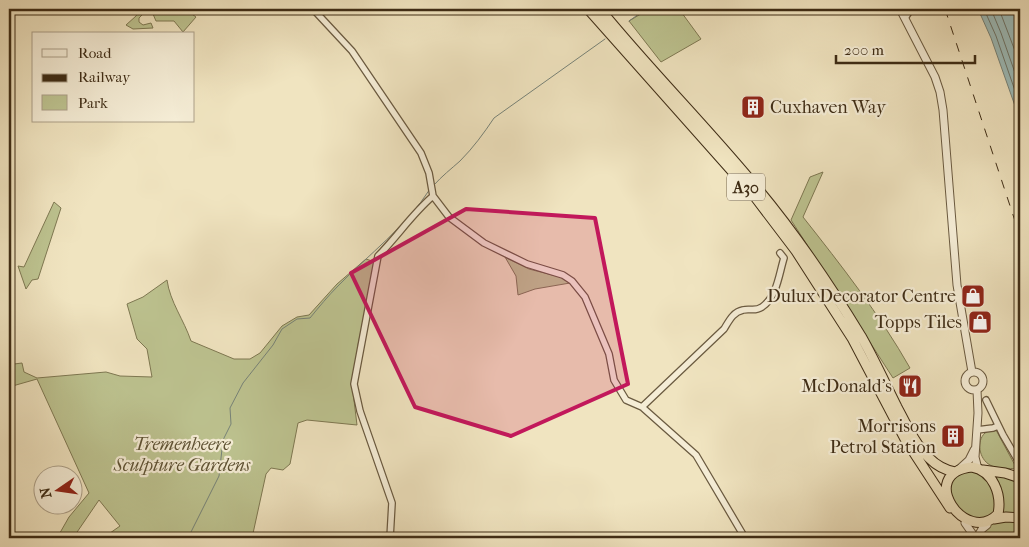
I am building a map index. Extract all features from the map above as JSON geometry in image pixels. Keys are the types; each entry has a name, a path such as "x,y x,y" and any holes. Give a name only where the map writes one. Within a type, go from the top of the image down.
{"highway":[{"name":"A30","path":"588,9 736,175 796,251 852,338 905,439 950,508"},
{"name":"A30","path":"600,9 752,181 786,224 837,297 862,339 919,445 928,458 938,466 945,470 956,471"},
{"path":"981,469 996,486 999,497 998,514 986,525 978,526 965,523 955,516 946,496 949,480 956,471 972,467 1005,473 1020,478"},
{"path":"994,518 1006,516 1020,518"}],"street":[{"path":"313,9 352,50 421,153 430,173 433,196 449,217 484,243 527,264 563,275 572,281 585,297 609,354 614,380 626,400 642,407 696,454 745,538"},
{"path":"900,9 940,92 957,285 972,372"},
{"path":"905,18 911,9"},
{"path":"390,538 392,503 360,411 354,384 378,256 413,215 433,196"},
{"path":"642,407 724,329 731,317 742,310 755,310 767,303 774,293 784,258 780,253"},
{"path":"977,390 970,390 965,382 967,375 972,372 978,373 983,380 980,388 977,390 975,447 975,457 981,469"},
{"path":"986,400 998,426 1020,464"},
{"path":"977,430 998,426"},
{"path":"956,471 968,460 975,447"},
{"path":"965,523 975,538 986,525"}],"highlighted area":[{"path":"466,209 595,218 628,384 511,436 415,407 351,273"}],"green space":[{"path":"141,9 185,9 196,17 183,32 174,21 156,21 153,14 147,10 139,18 139,22 143,25 151,23 153,28 133,29 126,25"},
{"path":"649,9 679,9 701,39 661,62 629,21"},
{"path":"823,172 803,217 873,310 910,368 893,378 791,220 810,177"},
{"path":"54,202 61,208 38,279 32,280 26,289 18,266 24,267"},
{"path":"505,257 529,269 560,277 570,283 535,289 518,295 516,276"},
{"name":"Tremenheere Sculpture Gardens","path":"366,259 375,262 358,345 353,392 357,425 307,420 298,423 290,464 283,470 271,468 266,474 252,538 103,538 120,526 99,500 73,538 57,538 72,514 82,514 82,501 89,493 82,478 82,464 76,464 37,379 9,387 9,366 22,363 24,372 37,378 106,372 120,376 152,377 147,349 137,339 127,304 143,297 167,280 171,296 191,341 234,359 250,359 260,353 282,326 297,317 309,315 337,284"},
{"path":"996,430 1017,469 993,466 983,459 980,450 982,436 987,432"},
{"path":"970,471 984,477 994,495 994,512 986,519 966,518 951,498 951,483 961,474"},
{"path":"987,474 1020,478 1020,538 977,538 999,507"}],"water":[{"path":"978,9 1020,9 1020,120 991,38"}],"waterway":[{"path":"629,21 646,9"},
{"path":"434,185 469,151 494,118 605,39"},
{"path":"188,538 219,476 223,440 231,424 230,408 243,383 273,345 282,329 297,319 310,318 338,286 399,228 430,189"}],"railway":[{"path":"945,9 1020,236"}],"place":[{"name":"Cuxhaven Way","path":"753,107"},
{"name":"Dulux Decorator Centre","path":"973,296"},
{"name":"Topps Tiles","path":"980,322"},
{"name":"McDonald's","path":"910,386"},
{"name":"Morrisons Petrol Station","path":"953,436"}]}
